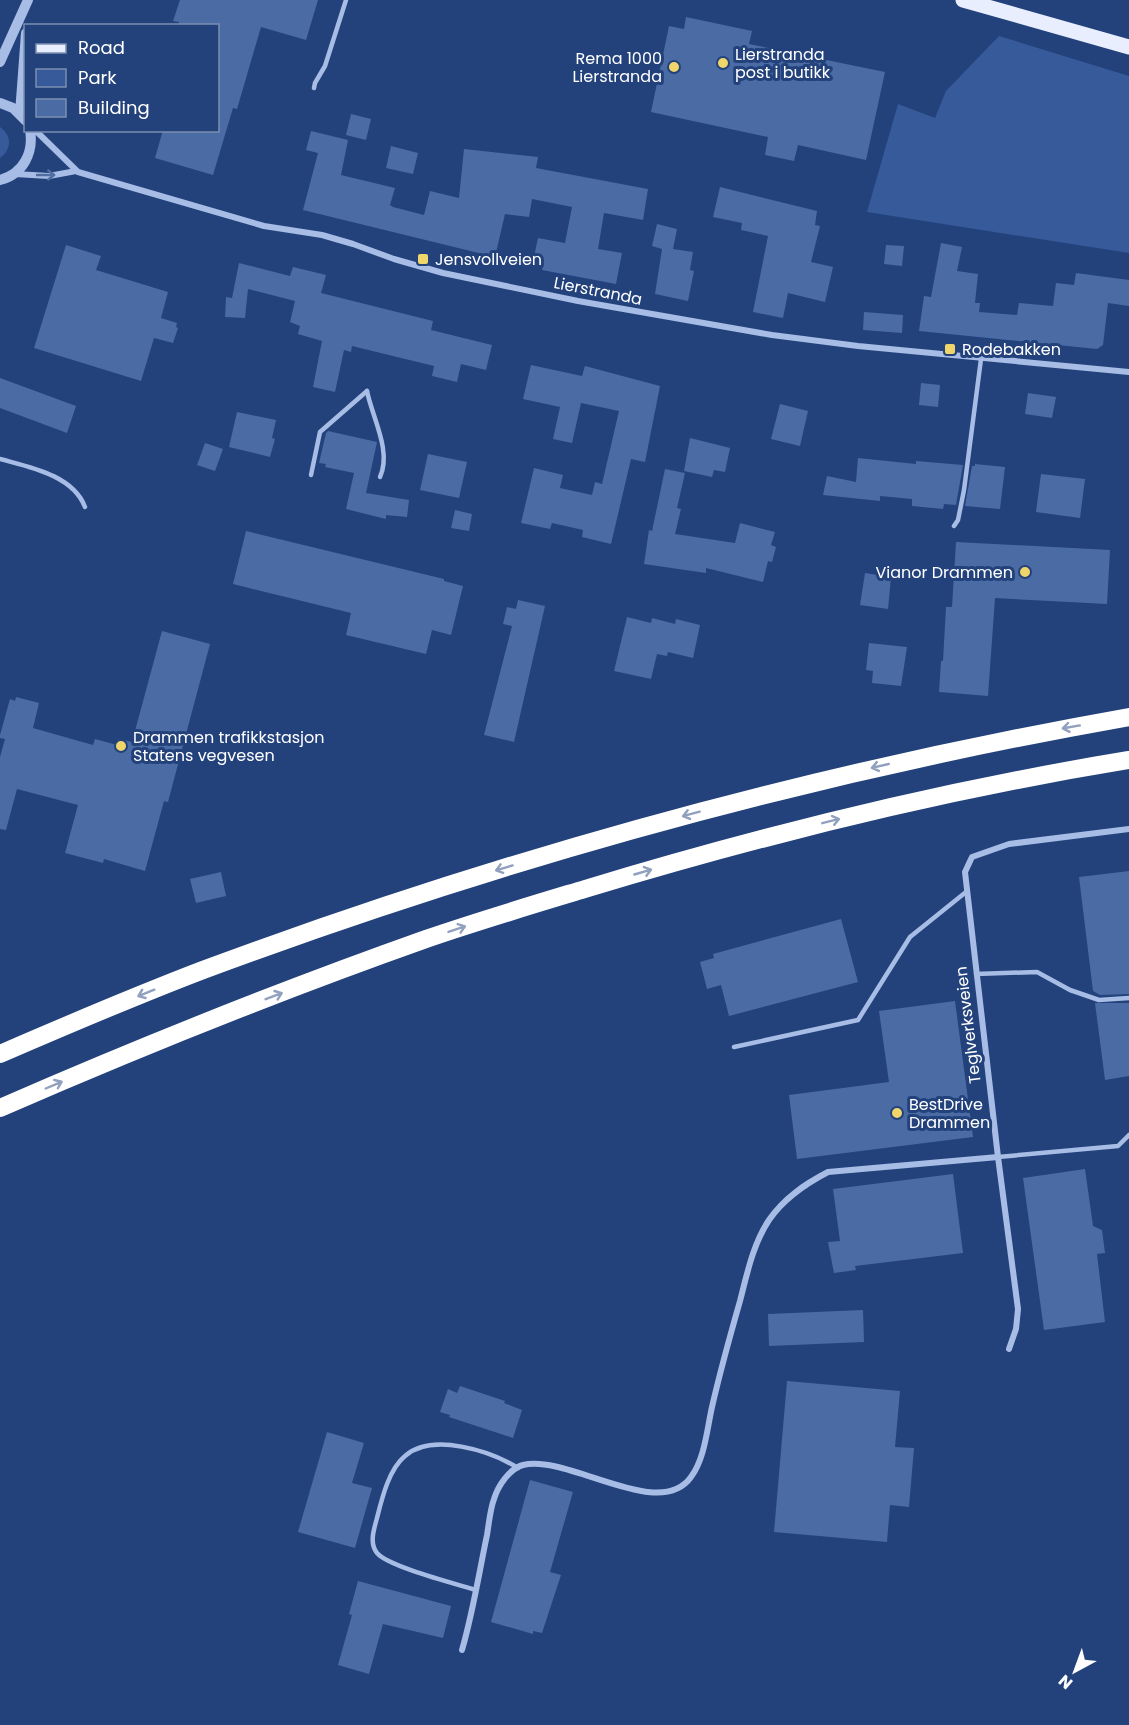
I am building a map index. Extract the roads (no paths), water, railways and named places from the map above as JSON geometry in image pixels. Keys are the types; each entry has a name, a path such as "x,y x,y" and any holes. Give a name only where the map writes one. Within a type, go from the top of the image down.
{"highway":[{"path":"0,1054 200,972 273,945 554,853 757,796 885,765 1129,717"},
{"path":"0,1108 105,1062 288,990 427,939 519,909 650,870 857,814 988,786 1129,760"}],"main road":[{"path":"963,0 1129,47"}],"street":[{"path":"0,62 28,0 26,24"},
{"path":"0,103 23,117 24,89"},
{"path":"5,180 23,166 29,155 30,132"},
{"name":"Lierstranda","path":"37,132 76,171 119,186 255,224 322,235 421,267 489,283 772,335 981,359 1129,372"},
{"name":"Lierstranda","path":"5,180 76,171"},
{"name":"Teglverksveien","path":"1009,1349 1016,1329 1018,1309 964,872 972,857 1009,844 1129,830"},
{"path":"462,1650 494,1499 506,1478 518,1468 536,1464 655,1493 673,1491 681,1487 694,1472 701,1454 752,1255 768,1221 783,1202 803,1185 828,1172 998,1157"}],"lane":[{"path":"314,88 325,66 346,0"},
{"path":"954,526 958,519 964,490 981,359"},
{"path":"311,475 320,432 367,391 383,447 384,469 380,477"},
{"path":"0,459 64,481 75,491 85,507"},
{"path":"735,1047 858,1020 910,937 966,892"},
{"path":"976,974 1037,972 1070,990 1099,1000 1129,998"},
{"path":"998,1157 1118,1146 1129,1135"},
{"path":"476,1590 406,1567 378,1554 373,1545 373,1535 378,1514 397,1464 411,1451 420,1447 450,1444 469,1448 518,1468"}],"place":[{"name":"Lierstranda post i butikk","path":"723,63"},
{"name":"Rema 1000 Lierstranda","path":"674,67"},
{"name":"Jensvollveien","path":"423,259"},
{"name":"Rodebakken","path":"950,349"},
{"name":"Vianor Drammen","path":"1025,572"},
{"name":"Drammen trafikkstasjon Statens vegvesen","path":"121,746"},
{"name":"BestDrive Drammen","path":"897,1113"}]}
